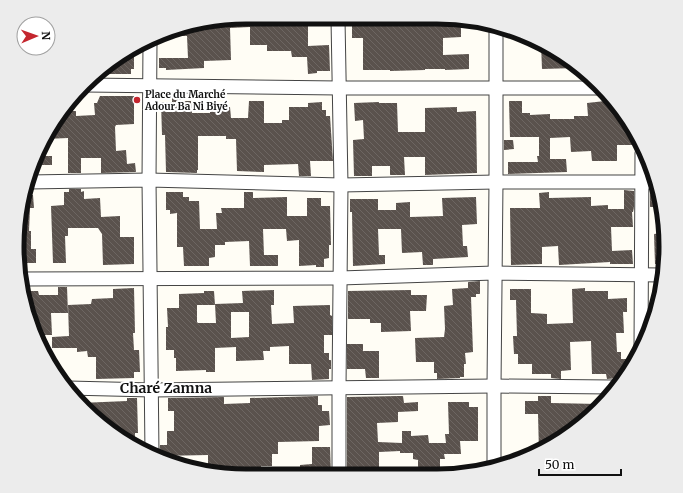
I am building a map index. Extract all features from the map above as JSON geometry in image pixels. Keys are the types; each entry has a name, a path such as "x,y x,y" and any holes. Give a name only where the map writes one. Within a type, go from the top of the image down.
{"street":[{"path":"338,24 341,185 339,469"},
{"path":"494,461 496,33"},
{"path":"150,46 149,180 152,448"},
{"path":"93,85 339,88 593,88"},
{"path":"34,182 149,180 341,185 496,182 649,182 642,274 641,334"},
{"path":"26,279 340,278 494,273 657,275"},
{"path":"75,388 152,390 494,386 609,387"}],"building":[{"path":"232,24 308,24 308,46 329,45 330,71 317,71 317,73 308,74 307,57 292,57 291,51 267,51 267,45 250,45 250,27 230,28 231,60 204,61 204,68 166,70 166,68 159,68 159,58 188,58 187,36 175,36 203,28"},
{"path":"352,24 451,24 461,25 461,37 443,38 443,55 469,54 469,69 390,71 363,70 363,38 352,38"},
{"path":"541,50 570,68 542,69"},
{"path":"134,55 134,69 131,69 131,74 106,74"},
{"path":"100,96 134,96 134,124 116,125 115,127 116,151 126,150 127,164 135,163 136,172 101,173 101,158 81,158 81,173 68,173 68,138 52,139 70,111 76,111 76,116 95,115 94,103 97,103"},
{"path":"172,97 181,97 181,101 191,101 192,113 210,113 210,107 230,107 231,118 248,118 249,101 264,101 264,123 282,123 282,120 289,120 289,107 308,107 308,103 322,102 322,110 326,110 326,116 330,116 333,161 310,161 311,176 299,176 298,164 264,165 264,172 237,171 236,139 226,139 226,136 198,136 197,173 166,172 165,135 162,135 161,102 172,102"},
{"path":"509,101 522,101 522,113 530,113 530,115 550,114 550,119 574,119 574,116 588,116 587,103 605,101 622,123 632,141 632,145 617,145 617,161 592,161 591,151 571,152 570,137 550,138 550,159 566,159 567,172 508,174 508,162 538,162 537,156 539,156 539,137 510,137"},
{"path":"354,103 397,103 398,132 425,132 425,108 457,107 457,112 476,111 477,173 425,175 425,157 404,157 405,175 390,175 390,166 372,166 372,176 354,176 353,140 364,139 363,120 355,121"},
{"path":"504,140 513,140 514,149 504,150"},
{"path":"43,156 52,156 52,165 40,165"},
{"path":"69,189 81,189 81,192 84,191 84,199 100,198 101,217 120,216 120,237 134,237 134,264 103,265 102,234 98,228 68,228 68,236 65,236 66,263 53,263 51,206 64,205 64,192 69,192"},
{"path":"624,190 634,191 634,207 632,212 633,227 611,227 612,251 632,250 633,264 610,264 610,262 559,265 558,246 542,247 542,264 511,265 510,208 540,208 539,193 549,192 549,198 591,197 591,206 608,205 608,209 624,209"},
{"path":"650,191 652,191 655,207 650,207"},
{"path":"31,192 31,195 33,195 34,208 30,208 29,231 31,231 31,249 36,249 36,263 24,263 24,261 24,232"},
{"path":"166,192 183,192 183,197 189,197 189,201 199,201 200,229 217,229 216,213 222,213 221,208 244,208 244,192 253,192 253,198 287,197 287,216 307,216 307,198 321,198 321,206 330,206 331,245 329,245 329,258 324,259 324,267 316,267 316,265 299,266 299,240 287,241 286,229 263,229 264,255 278,255 278,266 250,266 249,241 225,242 225,245 215,245 215,257 209,258 209,266 184,266 183,247 177,247 177,213 170,214 170,210 166,210"},
{"path":"476,197 477,224 462,225 463,246 467,246 468,257 433,259 433,265 423,265 422,252 402,253 401,229 378,229 379,255 385,255 385,264 353,266 352,212 350,212 350,199 378,199 378,210 396,210 396,203 410,202 410,217 443,216 442,198"},
{"path":"659,233 659,264 655,264 654,234"},
{"path":"480,281 480,294 476,294 476,297 471,297 473,352 465,353 466,364 464,364 464,377 437,379 437,373 434,373 434,362 416,362 415,338 444,337 444,306 453,305 452,289 468,288 468,282"},
{"path":"58,287 67,287 68,313 51,313 52,335 42,335 30,296 30,291 38,291 39,295 58,295"},
{"path":"134,288 134,350 139,350 140,372 134,372 134,378 96,379 96,357 88,357 87,351 77,352 77,348 52,348 52,337 69,336 68,305 91,304 92,299 113,298 113,289"},
{"path":"585,288 585,291 608,291 608,299 627,298 627,312 623,312 624,333 616,333 617,352 621,352 621,359 628,359 616,378 607,379 606,374 592,374 591,341 570,342 571,370 561,371 561,379 551,378 551,374 532,374 532,364 518,364 518,354 514,354 513,336 517,336 516,300 510,300 510,289 531,289 531,313 547,314 547,324 573,323 572,289"},
{"path":"274,290 274,305 271,305 272,324 294,323 293,306 330,305 330,315 332,316 332,335 324,335 324,353 329,353 329,360 331,360 329,379 312,380 311,364 289,364 289,346 270,347 270,351 263,351 264,360 236,361 236,347 215,348 215,372 206,372 206,370 176,371 176,358 174,358 174,350 166,350 166,327 168,327 167,308 179,308 179,294 214,291 215,305 197,305 197,322 216,323 215,304 243,303 242,291","holes":["231,312 249,312 249,337 231,338"]},
{"path":"411,290 411,295 427,295 426,311 410,311 411,331 381,332 381,323 370,323 370,319 348,319 348,291"},
{"path":"347,344 363,344 363,351 379,351 379,378 366,378 365,369 347,369"},
{"path":"318,396 318,405 322,405 322,411 329,411 330,425 319,426 319,441 278,442 278,454 272,454 272,466 261,466 261,469 224,468 208,466 208,455 171,456 159,451 160,445 167,445 167,431 174,431 174,411 168,411 168,398 224,397 224,404 250,403 250,398"},
{"path":"403,396 404,403 418,402 418,411 398,412 398,422 377,423 378,442 402,443 402,431 411,431 411,436 428,435 429,443 446,443 445,434 449,434 448,402 469,402 469,407 478,407 478,441 460,441 461,454 444,454 445,459 440,459 440,469 418,469 418,460 413,459 413,453 400,453 400,451 379,452 379,469 347,469 347,397"},
{"path":"538,396 551,396 551,403 594,404 560,432 539,444 538,414 525,414 525,401 538,401"},
{"path":"127,398 137,398 138,433 135,433 135,439 111,423 88,403 127,401"},
{"path":"312,447 330,447 331,469 300,469 300,465 312,464"}],"place":[{"name":"Place du Marché Adour Ba Ni Biyé","path":"137,100"}],"district":[{"name":"Charé Zamna","path":"166,388"}]}
